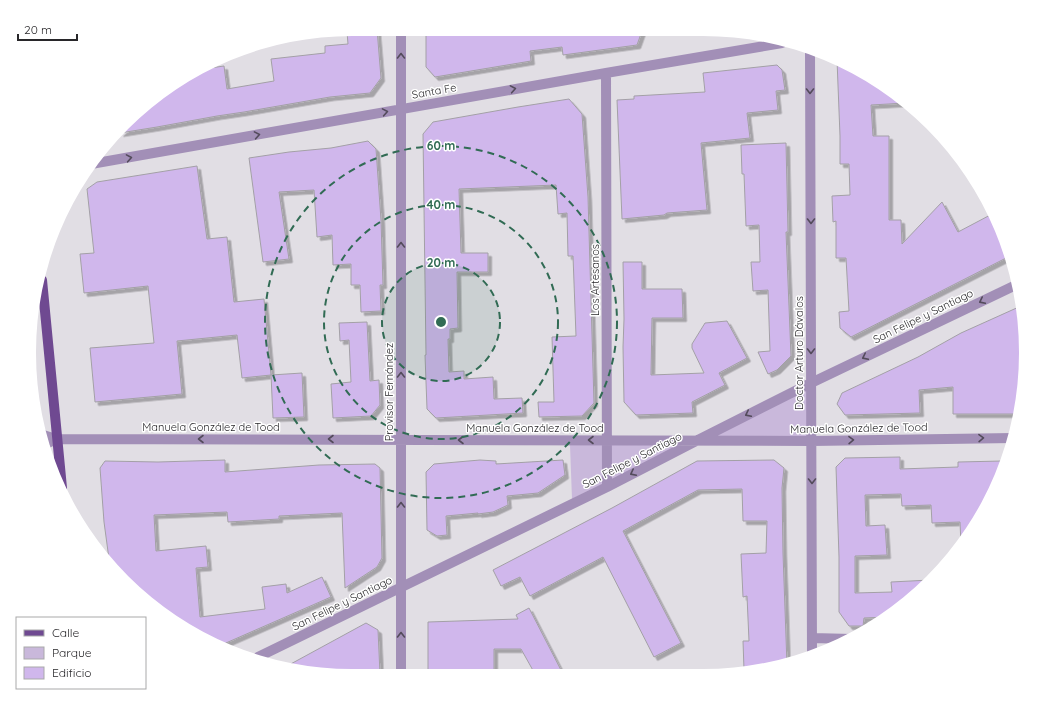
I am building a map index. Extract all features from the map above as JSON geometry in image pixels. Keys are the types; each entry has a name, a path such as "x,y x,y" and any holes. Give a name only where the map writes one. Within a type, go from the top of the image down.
{"main road":[{"path":"43,288 60,475"}],"street":[{"name":"Provisor Fernández","path":"401,36 401,669"},
{"name":"Santa Fe","path":"99,163 774,44"},
{"name":"Doctor Arturo Dávalos","path":"810,55 812,649"},
{"name":"Los Artesanos","path":"606,73 606,487"},
{"name":"San Felipe y Santiago","path":"262,655 606,487 696,440 812,383 1012,287"},
{"name":"Manuela González de Tood","path":"48,436 56,438 812,441 1007,438"},
{"path":"49,442 56,438"},
{"path":"812,638 837,639"}],"green space":[{"path":"808,388 809,439 708,438"},
{"path":"684,444 572,499 570,445"}],"building":[{"path":"347,36 378,36 381,78 370,93 330,97 126,132 160,101 194,78 217,67 224,66 227,89 274,81 271,59 325,53 325,46 348,44"},
{"path":"426,36 640,36 637,45 563,55 562,47 530,51 531,61 435,77 426,67"},
{"path":"777,65 782,70 785,90 776,91 778,110 747,113 750,138 701,143 707,210 667,213 664,215 622,219 617,100 634,99 634,96 705,92 703,73"},
{"path":"837,67 861,78 898,103 871,105 873,136 889,136 889,220 901,220 902,244 942,202 958,232 988,216 995,231 1004,259 851,337 840,328 839,312 849,311 846,258 836,258 836,221 833,222 832,196 850,195 849,164 840,164"},
{"path":"569,99 582,114 588,197 594,403 582,416 539,417 538,402 554,402 552,337 576,336 573,256 568,256 567,213 558,214 556,185 459,189 461,253 488,253 488,272 457,272 458,328 450,329 450,339 448,339 449,372 464,371 464,379 493,377 494,399 522,398 523,413 436,418 427,409 425,355 423,134 433,122"},
{"path":"368,141 376,149 381,220 383,285 380,285 381,311 361,312 360,285 351,285 351,264 333,265 332,235 317,237 314,190 279,192 289,259 263,262 249,158 331,148"},
{"path":"786,143 788,232 786,232 791,356 777,370 768,374 758,352 770,351 768,290 753,291 751,262 760,262 759,225 746,226 744,174 742,174 741,145"},
{"path":"197,166 207,239 227,237 234,302 264,299 271,375 242,378 237,335 177,341 182,394 95,402 90,348 154,343 148,286 84,293 80,254 94,253 87,189 97,182"},
{"path":"623,262 642,262 642,289 682,289 683,318 652,318 651,375 704,373 692,348 692,344 705,323 727,321 747,358 719,373 725,385 692,402 693,413 636,415 624,402"},
{"path":"1016,308 1019,352 1013,414 953,414 953,387 919,390 920,413 845,415 837,404 842,393 918,357 961,333"},
{"path":"367,322 370,381 379,380 380,405 371,416 333,418 331,384 351,382 349,340 340,341 339,323"},
{"path":"302,373 304,417 273,418 271,375"},
{"path":"900,457 900,469 958,467 958,462 1000,461 977,511 961,536 960,522 932,523 931,505 902,506 901,494 865,495 866,526 885,525 887,555 855,556 855,593 892,592 891,582 921,580 895,604 878,616 864,618 863,626 849,626 839,612 836,467 845,458"},
{"path":"225,460 225,472 319,465 375,464 380,468 382,558 377,567 345,588 342,513 279,516 279,519 228,522 227,512 154,515 156,551 206,546 208,567 196,568 200,617 265,609 262,587 286,584 287,593 322,577 331,597 226,643 194,627 160,604 129,576 108,553 104,522 100,468 105,461 158,462"},
{"path":"480,460 496,461 496,464 563,460 565,475 538,493 507,496 508,505 493,512 446,516 447,535 437,536 427,530 426,472 434,464"},
{"path":"774,460 784,468 782,488 787,657 744,666 743,641 749,641 747,596 743,597 741,554 766,553 767,521 743,521 742,489 698,490 623,531 681,643 654,657 603,557 530,596 520,577 501,586 493,570 612,508 697,461"},
{"path":"529,608 560,669 532,669 521,649 494,649 494,669 428,669 428,622 518,619 516,615"},
{"path":"366,623 378,630 380,669 332,668 292,663"}]}
